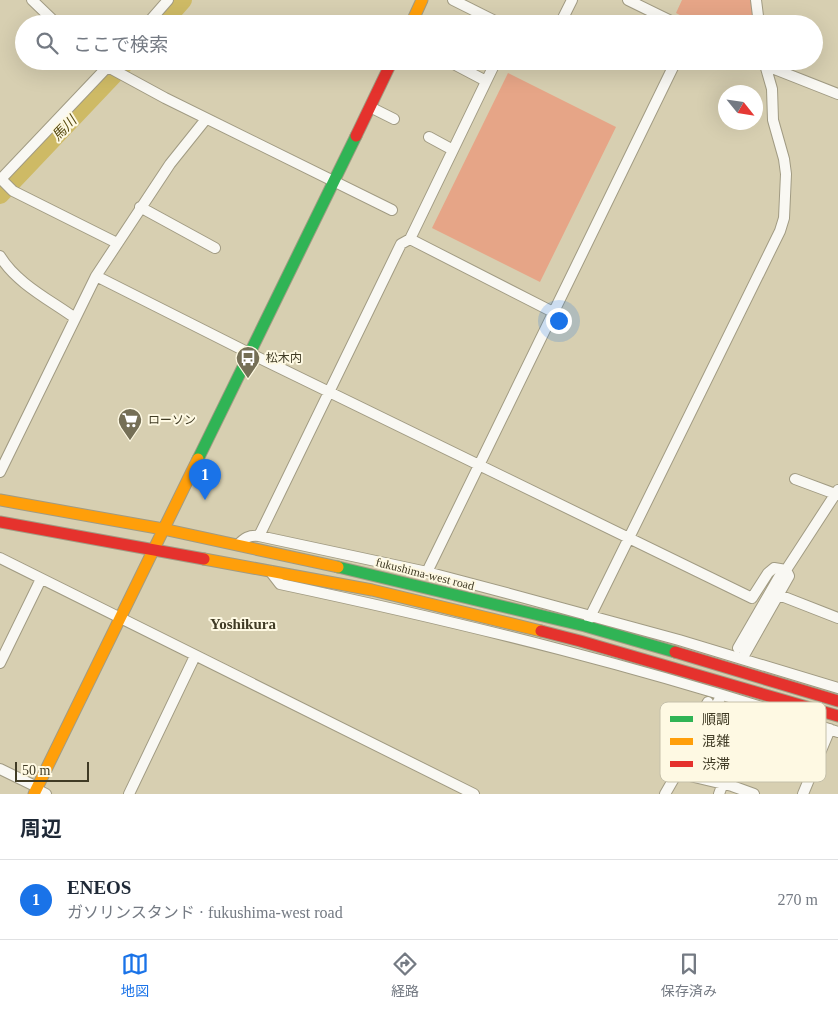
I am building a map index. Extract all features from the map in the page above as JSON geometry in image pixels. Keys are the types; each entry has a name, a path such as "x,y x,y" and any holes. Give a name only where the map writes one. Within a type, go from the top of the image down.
{"main road":[{"path":"414,15 422,0"},
{"path":"38,791 163,529 388,70"},
{"path":"0,489 52,502 66,512"},
{"name":"fukushima-west road","path":"0,500 163,529 238,545 585,626 838,701"},
{"path":"0,522 372,590 580,641 794,702"},
{"path":"826,712 838,716"}],"street":[{"path":"32,0 48,15"},
{"path":"155,15 168,0"},
{"path":"453,0 483,15"},
{"path":"564,15 572,0"},
{"path":"756,0 758,15"},
{"path":"632,1 659,15"},
{"path":"111,70 5,183 117,243"},
{"path":"117,70 206,118 392,210"},
{"path":"465,70 486,81"},
{"path":"259,536 401,244 410,238 492,70"},
{"path":"427,572 672,70"},
{"path":"585,626 780,230 784,218 786,174 784,159 773,120 772,89 766,70"},
{"path":"779,70 838,94"},
{"path":"370,107 394,119"},
{"path":"0,472 96,276 140,207 170,164 206,118"},
{"path":"429,137 453,150"},
{"path":"140,207 215,248"},
{"path":"410,238 553,312"},
{"path":"0,256 6,266 19,278 75,318"},
{"path":"96,276 249,353 752,598 768,573 774,568 786,570"},
{"path":"738,648 779,577 786,570 837,493 795,479"},
{"path":"238,545 243,539 250,536 259,536 427,572 591,615 838,688"},
{"path":"0,558 474,794"},
{"path":"742,659 789,576 786,570"},
{"path":"270,572 280,584 437,618 573,653 742,702"},
{"path":"0,664 41,579"},
{"path":"779,595 838,618"},
{"path":"129,794 195,656"},
{"path":"718,702 722,696"},
{"path":"826,746 834,730"},
{"path":"0,769 38,791"},
{"path":"665,794 672,782"},
{"path":"718,782 754,794"},
{"path":"802,794 808,782"},
{"path":"718,794 723,783"}],"shaded area":[{"path":"682,0 754,0 755,15 680,15 676,13"},
{"path":"508,73 616,127 540,282 432,228"}],"waterway":[{"name":"馬川","path":"170,15 183,0"},
{"name":"馬川","path":"0,195 118,70"}],"traffic: fast":[{"path":"198,459 356,136"},
{"path":"338,567 585,626 675,652"}],"traffic: slow":[{"path":"415,15 422,0"},
{"path":"34,794 198,459"},
{"path":"0,500 163,529 338,567"},
{"path":"204,559 372,590 541,631"}],"traffic: jam":[{"path":"356,136 388,70"},
{"path":"0,522 204,559"},
{"path":"541,631 790,702"},
{"path":"675,652 838,701"},
{"path":"826,713 838,716"}],"place":[{"name":"松木内","path":"248,379"},
{"name":"ローソン","path":"130,441"},
{"name":"ENEOS","path":"205,500"}],"district":[{"name":"Yoshikura","path":"243,624"}]}
